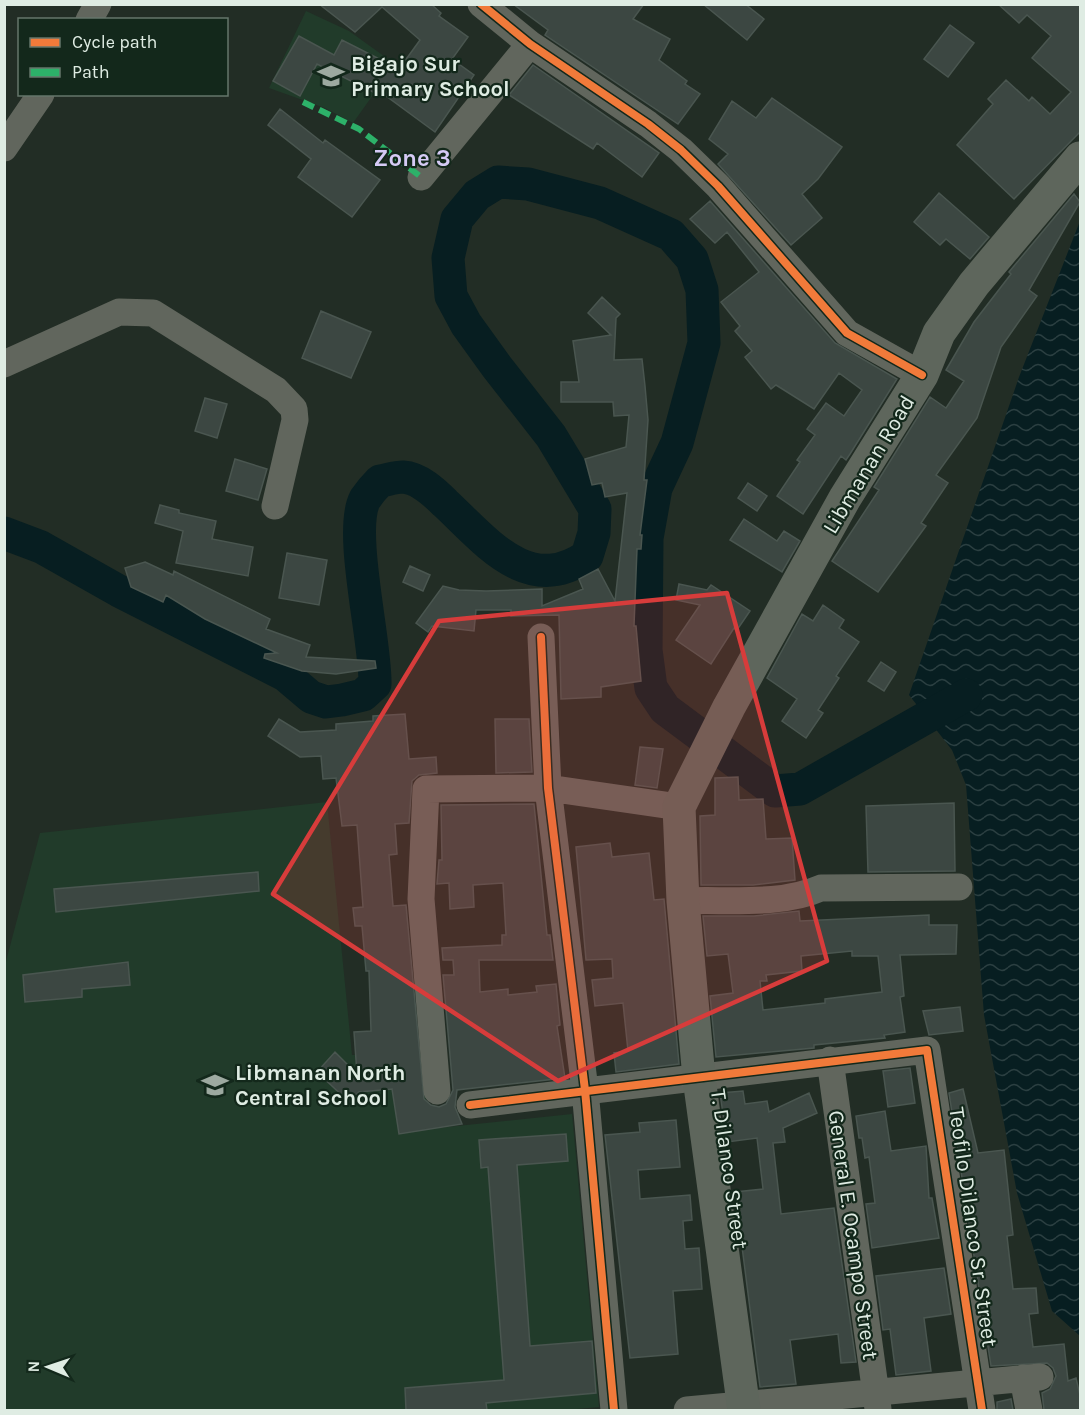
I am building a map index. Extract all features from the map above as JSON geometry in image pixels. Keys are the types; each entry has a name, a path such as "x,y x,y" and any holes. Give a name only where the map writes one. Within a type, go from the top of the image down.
{"main road":[{"name":"Libmanan Road","path":"704,759 729,707 845,498 922,375 939,333 974,284 1080,158"},
{"name":"T. Dilanco Street","path":"704,759 679,807 683,901 699,1078 744,1408"}],"street":[{"path":"90,18 98,4"},
{"path":"481,4 530,44 648,124 681,150 718,186 847,333 922,375"},
{"path":"421,177 530,44"},
{"path":"4,148 40,96"},
{"path":"4,364 119,312 153,313 276,390 294,409 295,420 275,506"},
{"path":"541,637 548,788 585,1090 614,1410"},
{"path":"437,1091 421,899 426,789 548,788 679,807"},
{"path":"683,901 786,898 805,895 821,888 959,887"},
{"name":"Teofilo Dilanco Sr. Street","path":"830,1060 927,1050 982,1410"},
{"path":"470,1105 830,1060"},
{"name":"General E. Ocampo Street","path":"830,1060 877,1401"},
{"path":"687,1410 877,1401 978,1383 1031,1377 1029,1410"}],"highlighted area":[{"path":"727,593 827,961 558,1081 273,894 439,621"}],"shaded area":[{"name":"Bigajo Sur Primary School","path":"306,11 349,31 395,64 353,123 325,108 269,88"},
{"name":"Libmanan North Central School","path":"327,802 352,1055 423,1054 428,1129 572,1114 599,1407 567,1410 5,1410 5,965 40,833"}],"water":[{"path":"1080,221 1080,1336 1052,1311 1017,1193 984,1015 966,785 952,750 909,695 1019,377"}],"building":[{"path":"319,4 431,4 441,13 439,16 468,37 452,59 474,75 435,132 375,88 373,92 317,64 300,96 273,81 299,36 334,55 342,40 399,69 420,40 382,7 355,32"},
{"path":"513,4 644,4 633,19 670,39 659,60 687,81 685,84 700,94 678,124 545,35 548,30"},
{"path":"703,4 745,4 764,19 747,40"},
{"path":"998,4 1080,4 1080,132 1014,199 957,145 993,104 988,99 1006,80 1029,101 1032,97 1050,114 1071,92 1032,58 1051,36 1027,15 1019,23"},
{"path":"950,25 974,43 948,77 924,59"},
{"path":"533,65 659,153 642,177 597,143 593,149 509,95"},
{"path":"772,98 842,147 818,179 802,194 822,218 791,245 718,164 728,154 709,139 732,101 756,118"},
{"path":"280,109 323,143 325,140 380,180 352,217 298,177 311,159 268,125"},
{"path":"939,193 989,237 970,259 946,239 940,245 914,222"},
{"path":"1074,194 1080,202 1029,290 1037,296 1001,347 977,418 936,475 948,483 921,523 926,526 878,592 832,561 879,490 874,487 930,397 946,408 964,381 946,370 974,322 1011,274 1009,272"},
{"path":"710,201 835,343 897,379 846,460 841,456 803,514 777,496 800,462 797,460 815,435 807,429 826,403 844,416 862,390 839,373 814,409 776,385 771,389 745,357 752,351 735,331 740,326 721,302 759,272 727,232 715,243 690,219"},
{"path":"602,297 620,314 616,318 614,360 642,359 645,386 648,420 644,480 647,480 640,535 642,535 641,549 637,549 634,626 636,626 641,681 601,687 601,697 561,699 559,615 511,616 511,610 476,610 474,631 432,626 428,632 416,623 443,586 459,590 486,591 542,589 542,606 583,589 579,579 598,569 615,601 627,493 605,497 602,483 592,485 585,459 626,447 629,415 614,416 613,402 561,402 561,382 579,382 573,341 611,335 588,313"},
{"path":"321,311 371,332 351,378 302,358"},
{"path":"205,398 227,404 217,438 195,431"},
{"path":"235,459 267,469 258,500 226,491"},
{"path":"748,483 767,496 757,511 738,498"},
{"path":"160,505 179,510 179,513 216,521 212,539 253,547 248,576 176,563 183,531 155,523"},
{"path":"744,519 777,541 784,531 800,541 782,572 730,540"},
{"path":"287,553 327,560 319,605 279,598"},
{"path":"145,562 173,575 174,571 270,619 266,629 310,645 306,657 375,661 376,668 336,674 302,671 264,658 265,654 277,653 205,619 166,595 163,602 131,587 125,568"},
{"path":"410,566 430,575 423,591 403,582"},
{"path":"679,584 707,590 711,585 750,611 737,630 734,628 711,664 676,640 700,605 676,600"},
{"path":"823,605 844,620 839,628 859,642 836,676 839,678 818,710 823,713 806,738 782,721 797,699 767,678 802,614 813,621"},
{"path":"881,662 896,672 884,691 868,681"},
{"path":"405,714 409,759 436,757 437,773 419,775 412,781 409,823 395,824 397,854 389,855 393,906 406,905 424,1099 431,1105 439,1107 446,1104 453,1090 443,975 454,975 453,960 443,960 442,948 502,945 502,935 506,935 503,883 473,885 474,907 450,909 449,883 437,884 439,860 442,860 441,805 534,804 547,935 550,935 553,960 479,960 480,992 508,989 508,995 537,992 536,986 556,984 560,1025 557,1026 565,1078 457,1090 455,1107 462,1124 399,1134 392,1089 359,1092 349,1102 317,1072 335,1052 357,1074 354,1032 371,1031 369,971 366,971 362,926 355,926 353,908 363,907 357,825 342,826 336,778 323,779 321,756 300,757 268,736 279,719 300,732 336,730 336,724 373,721 373,716"},
{"path":"495,719 529,719 532,772 496,773"},
{"path":"640,747 663,749 657,788 635,785"},
{"path":"738,777 739,800 763,799 766,839 792,838 795,880 753,885 701,885 700,816 715,815 715,778"},
{"path":"954,803 955,871 868,872 866,806"},
{"path":"610,843 612,857 649,853 654,900 664,899 679,1064 616,1072 614,1053 628,1051 623,1003 595,1006 592,980 613,978 612,959 586,960 576,847"},
{"path":"258,872 259,891 56,912 54,889"},
{"path":"799,911 800,921 929,915 929,925 957,925 956,954 900,955 904,996 900,997 905,1032 884,1035 885,1038 814,1045 814,1048 716,1057 710,996 733,993 728,954 707,956 703,916 754,916","holes":["852,951 852,956 878,956 882,992 825,999 825,1003 763,1010 760,981 767,981 766,975 802,971 801,956"]},
{"path":"128,962 130,985 82,989 82,997 25,1002 23,975"},
{"path":"960,1007 963,1031 929,1035 923,1011"},
{"path":"910,1068 915,1103 888,1107 883,1071"},
{"path":"963,1089 978,1153 1004,1150 1013,1235 1007,1236 1013,1289 1036,1288 1038,1313 1029,1314 1033,1347 1064,1344 1068,1381 1076,1378 1080,1395 1080,1410 1044,1410 1042,1393 1050,1389 1056,1376 1053,1368 1047,1363 991,1366 949,1093"},
{"path":"743,1091 745,1104 767,1101 769,1112 809,1093 817,1113 783,1128 785,1142 773,1143 781,1214 834,1208 856,1362 841,1363 838,1334 790,1340 796,1384 760,1387 735,1192 763,1189 757,1138 727,1142 720,1093"},
{"path":"885,1111 891,1151 926,1146 929,1198 932,1198 939,1238 872,1248 866,1204 875,1203 869,1157 865,1158 856,1116"},
{"path":"676,1120 680,1167 638,1170 640,1199 690,1195 692,1220 683,1221 685,1249 699,1248 702,1289 673,1291 678,1354 630,1358 605,1135 640,1132 639,1123"},
{"path":"566,1134 568,1161 517,1165 530,1346 592,1341 596,1393 486,1403 487,1410 406,1410 405,1388 504,1380 488,1167 481,1168 479,1140"},
{"path":"944,1268 951,1314 924,1318 931,1371 896,1375 890,1329 883,1330 876,1276"},
{"path":"1011,1399 1013,1410 997,1410 997,1402"}],"waterway":[{"path":"4,533 41,547 119,591 285,675 311,697 326,702 363,695 375,684 360,536 361,514 365,499 380,481 403,477 426,486 492,547 509,559 527,567 546,570 566,567 587,556 594,533 595,509 551,436 466,324 451,296 448,258 457,219 477,195 498,182 528,184 600,203 671,235 692,259 702,290 704,343 677,443 656,488 647,538 646,650 651,688 665,709 775,791 800,789 966,695"}],"marked path":[{"path":"303,102 359,129 421,177"}],"cycle path":[{"path":"481,4 530,44 648,124 681,150 718,186 847,333 922,375"},
{"path":"541,637 548,788 585,1090 614,1410"},
{"path":"470,1105 927,1050 982,1410"}],"place":[{"name":"Bigajo Sur Primary School","path":"331,76"},
{"name":"Libmanan North Central School","path":"215,1085"}],"district":[{"name":"Zone 3","path":"412,158"}]}
